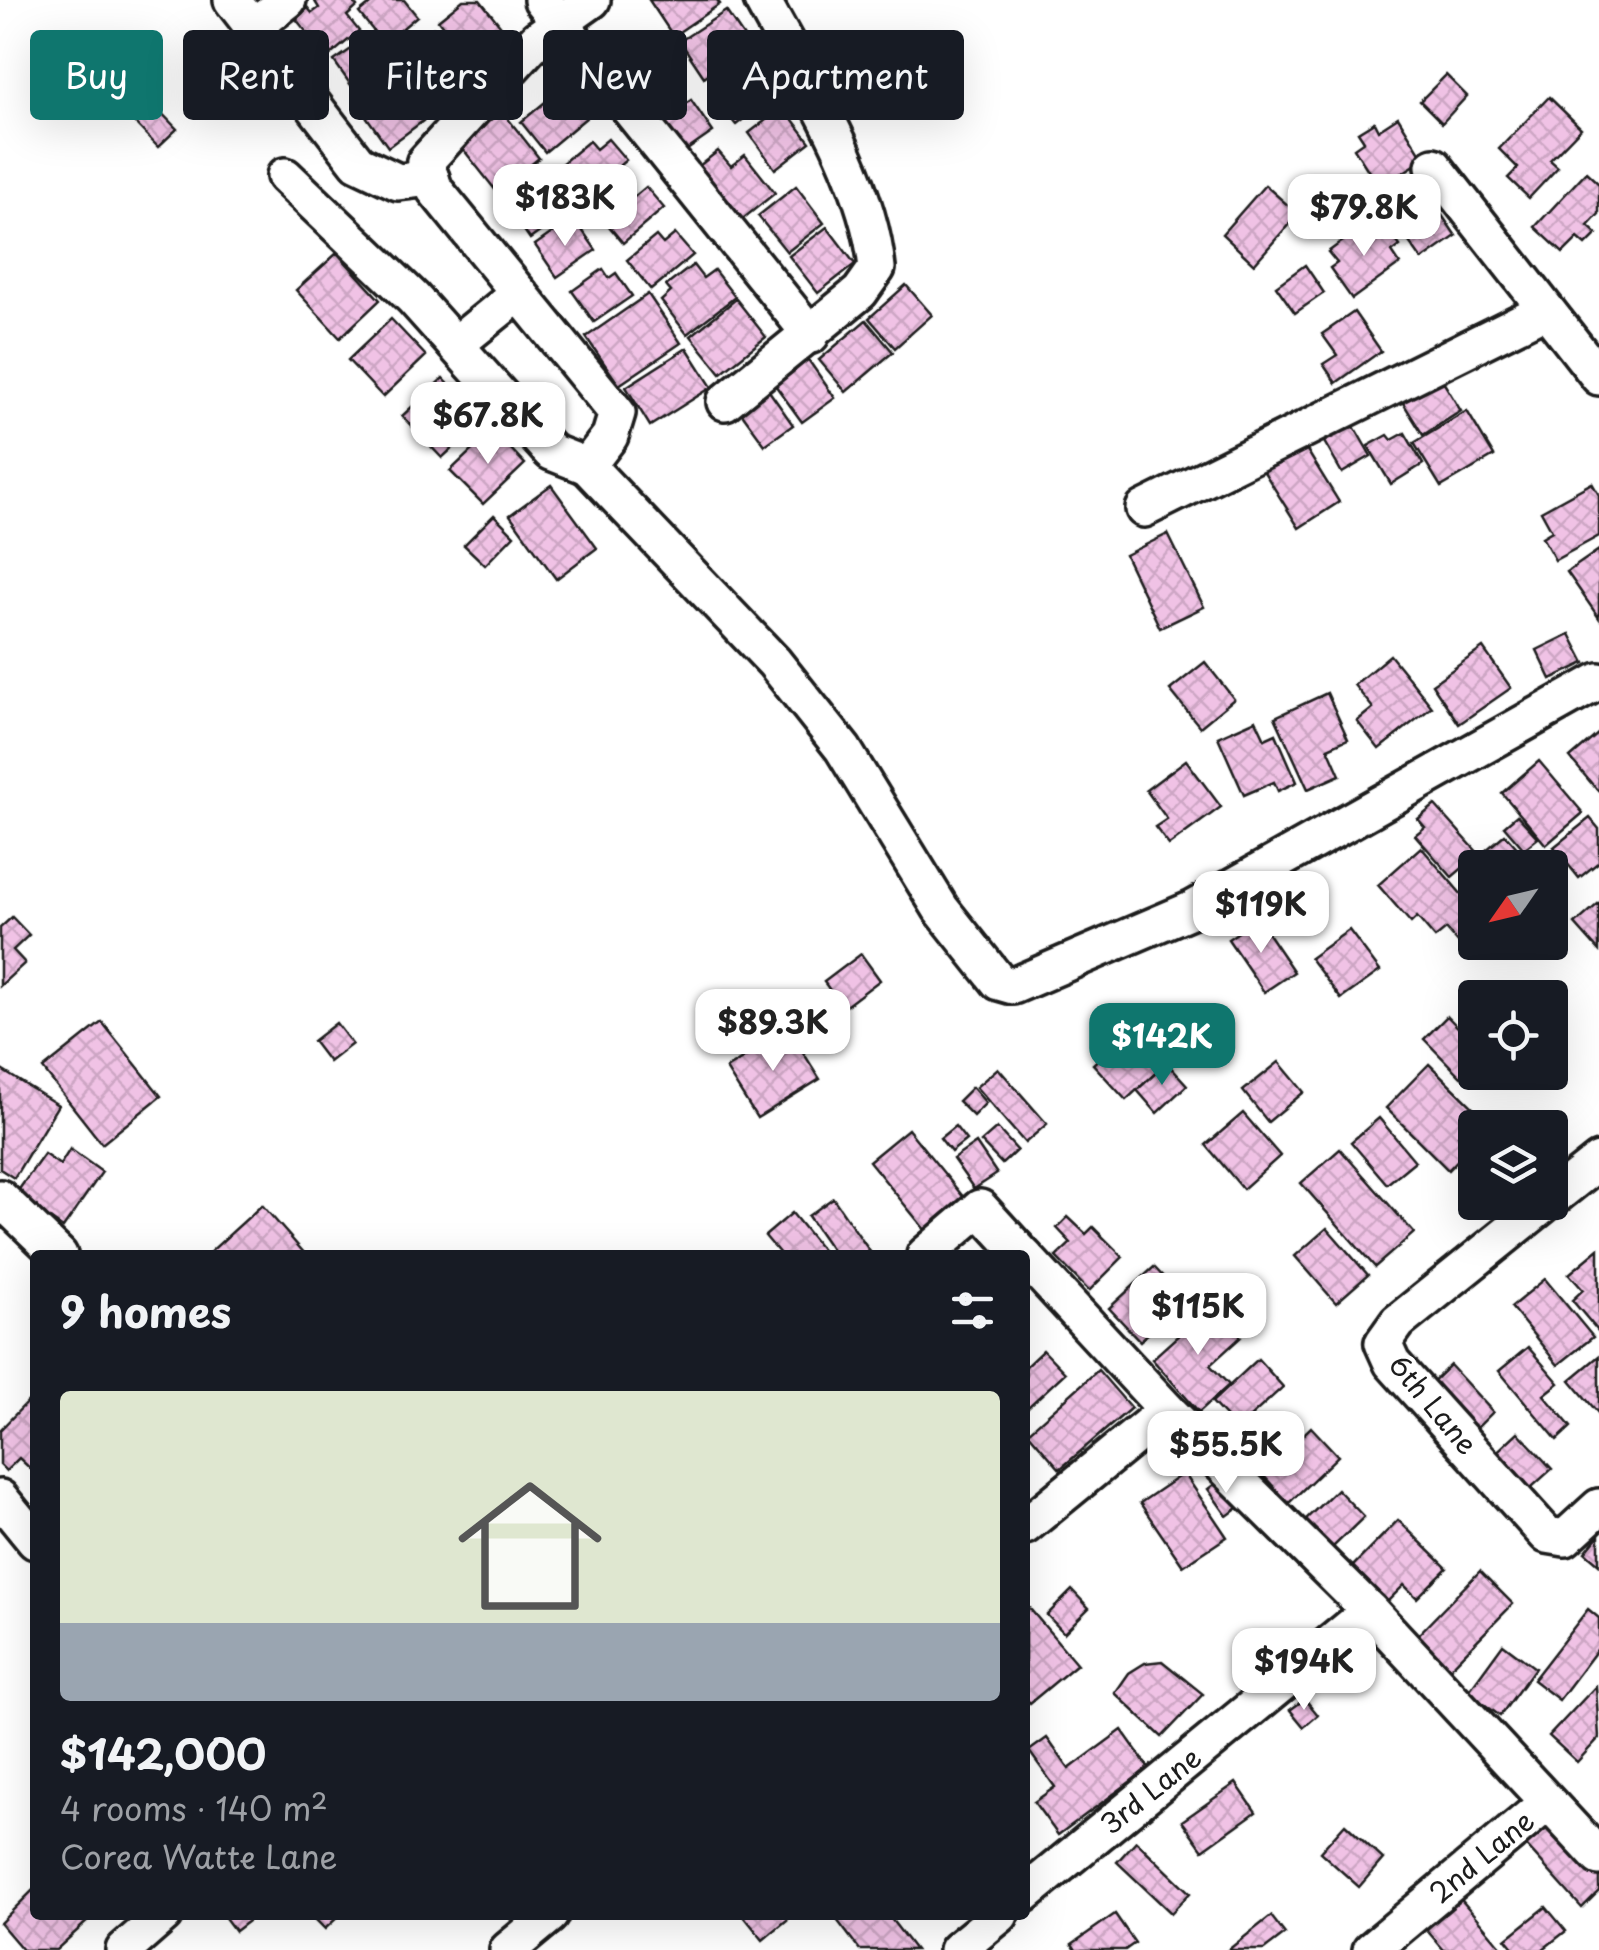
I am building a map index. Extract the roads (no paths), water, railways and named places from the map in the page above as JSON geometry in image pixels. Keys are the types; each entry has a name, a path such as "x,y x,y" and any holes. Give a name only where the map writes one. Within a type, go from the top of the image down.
{"street":[{"path":"288,0 243,13 358,163 398,182 431,178"},
{"path":"587,466 610,436 617,413 436,190 425,162 537,39 552,11 592,0"},
{"path":"725,402 860,292 877,268 873,228 822,112 762,0"},
{"path":"552,11 811,335"},
{"path":"1434,166 1599,378"},
{"path":"285,176 413,298 551,452 587,466 774,662 843,749 941,909 999,982 1013,986 1193,909 1599,681"},
{"path":"455,345 519,294"},
{"path":"1144,509 1545,310"},
{"name":"6th Lane","path":"1568,1185 1599,1160"},
{"path":"0,1198 54,1250"},
{"path":"932,1250 980,1208 1018,1250"},
{"name":"6th Lane","path":"1524,1220 1398,1322 1383,1342 1392,1363 1546,1534 1565,1538 1599,1508"},
{"path":"1030,1263 1166,1410 1370,1611 1599,1857"},
{"path":"1030,1522 1166,1410"},
{"path":"0,1498 30,1535"},
{"name":"3rd Lane","path":"1030,1890 1370,1611"},
{"name":"2nd Lane","path":"1371,1950 1548,1803"},
{"path":"124,1950 158,1920"},
{"path":"508,1950 544,1920"},
{"path":"957,1950 994,1920"}]}
